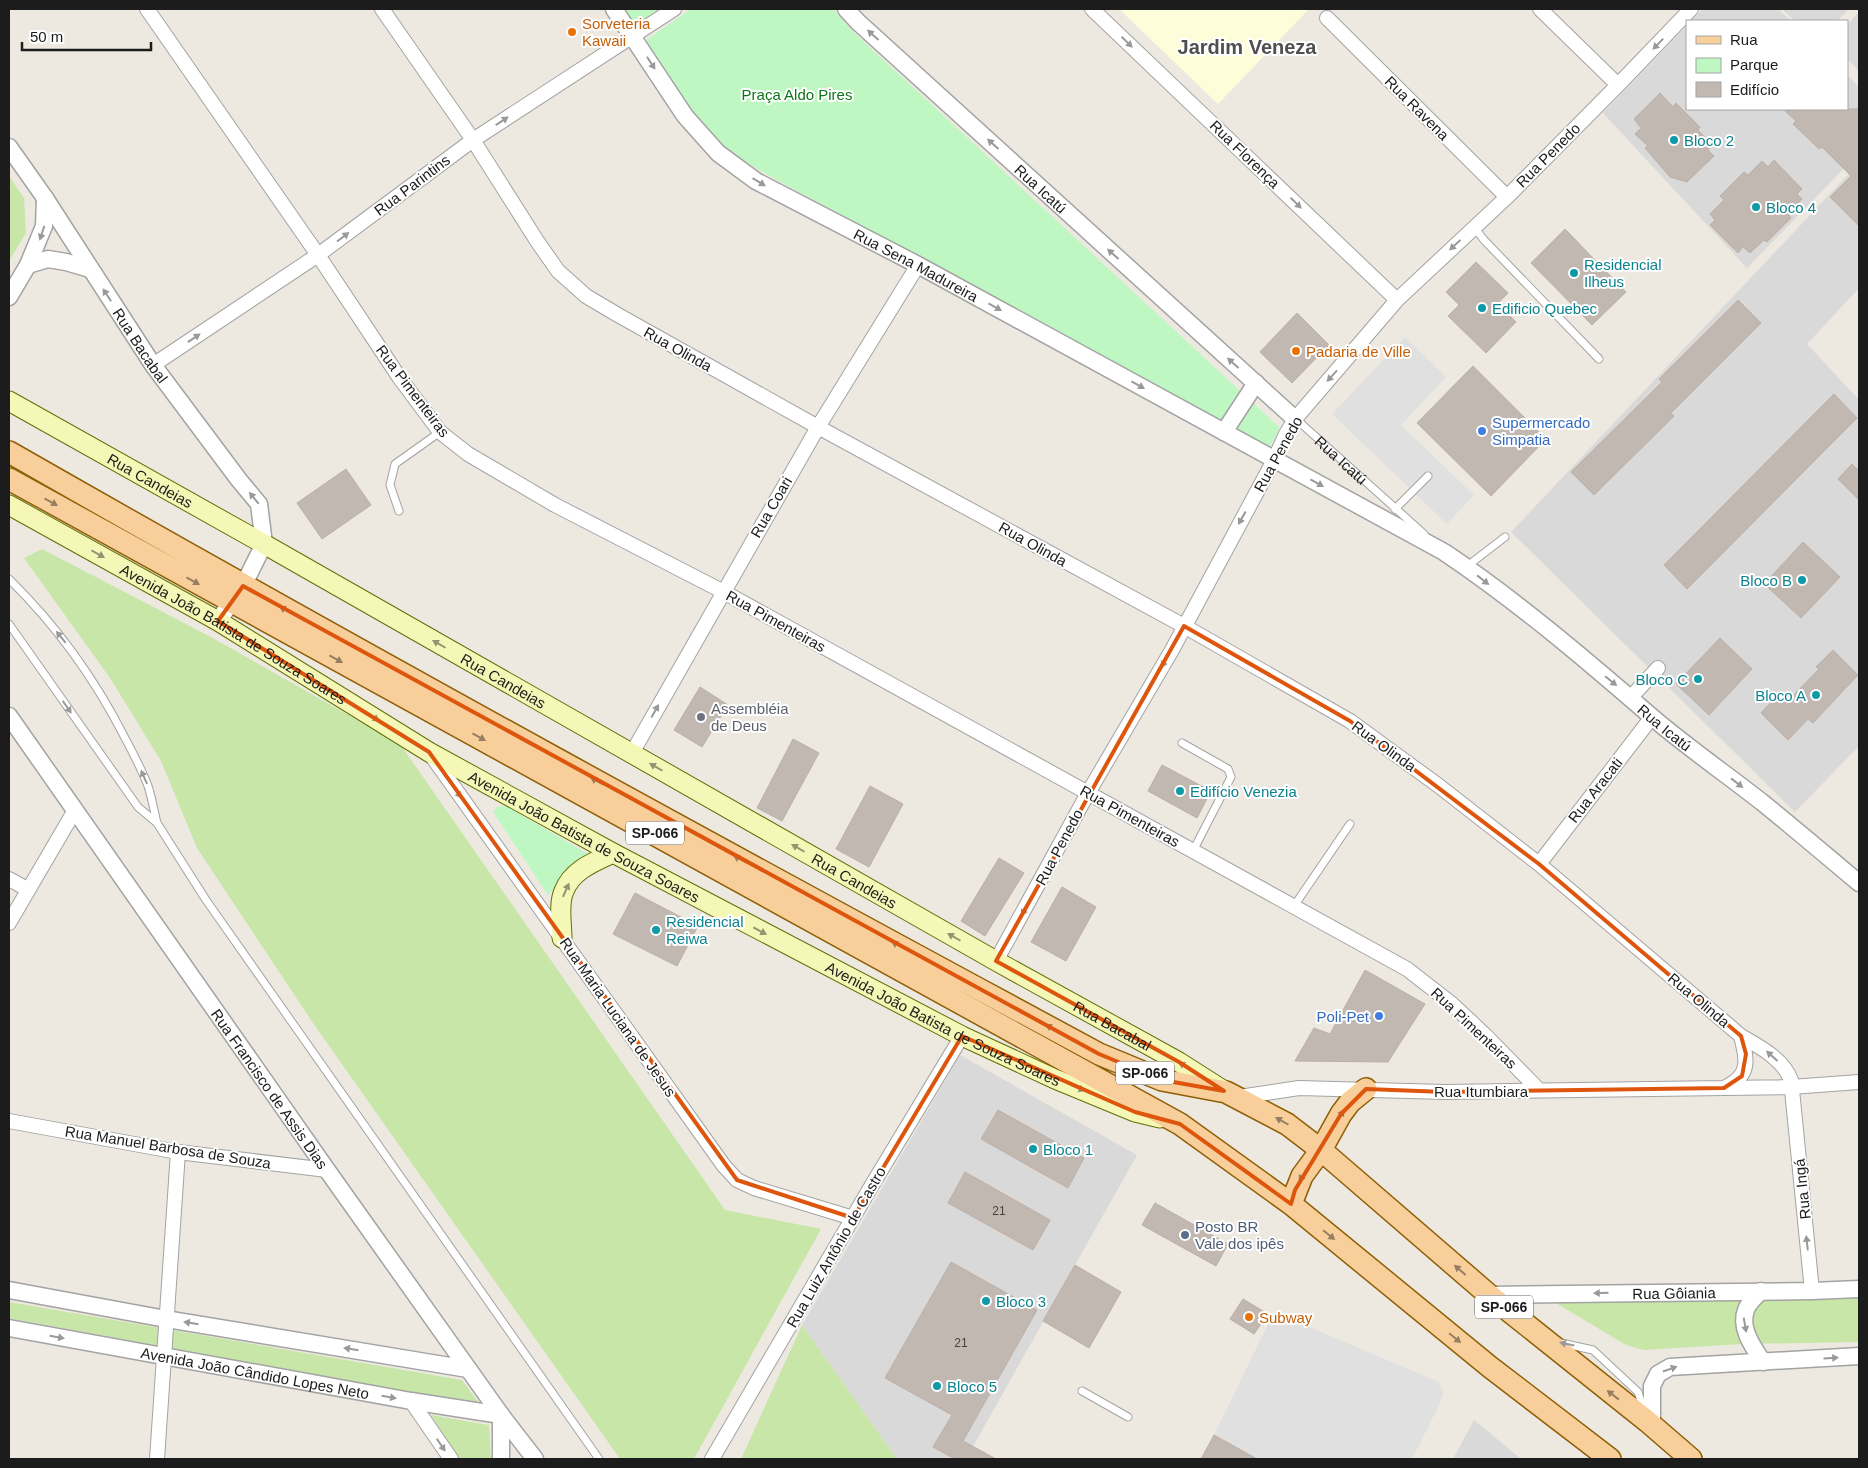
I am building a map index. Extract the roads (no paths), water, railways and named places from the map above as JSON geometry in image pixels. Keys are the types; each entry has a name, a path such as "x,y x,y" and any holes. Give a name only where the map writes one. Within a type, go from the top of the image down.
{"main road":[{"name":"Rua Candeias","path":"9,401 996,961"},
{"name":"SP-066","path":"9,452 237,594 713,865 1180,1124 1291,1204 1490,1367 1610,1459"},
{"name":"SP-066","path":"9,478 237,594 642,806 1099,1054 1162,1080 1232,1095 1287,1124 1321,1150 1488,1295 1650,1423 1691,1459"},
{"name":"Avenida João Batista de Souza Soares","path":"9,506 218,621 429,752 613,853 962,1036 1055,1079 1135,1112 1180,1124"},
{"path":"562,938 561,907 564,891 577,872 613,853"},
{"name":"Rua Bacabal","path":"996,961 1179,1062 1232,1095"},
{"path":"1291,1204 1302,1176 1321,1150 1350,1102 1366,1088"}],"street":[{"name":"Rua Pimenteiras","path":"147,9 318,255 399,377 440,432 468,454 555,505 722,591 1407,970 1452,1004 1539,1090"},
{"name":"Rua Olinda","path":"382,9 473,140 558,271 586,296 818,427 1184,626 1350,721 1439,786 1539,864 1742,1036 1764,1049 1788,1073 1791,1086"},
{"name":"Rua Sena Madureira","path":"614,9 685,116 718,153 756,181 918,265 1444,552"},
{"name":"Rua Parintins","path":"153,365 318,255 473,140 674,9"},
{"name":"Rua Icatú","path":"846,9 858,22 1295,419"},
{"name":"Rua Florença","path":"1092,9 1397,300"},
{"path":"1540,9 1618,86"},
{"name":"Rua Penedo","path":"996,961 1088,793 1184,626 1295,419 1397,300 1507,196 1618,86 1691,9"},
{"name":"Rua Ravena","path":"1327,18 1507,196"},
{"name":"Rua Bacabal","path":"9,147 45,198 153,365 259,504 264,544"},
{"path":"9,297 28,265 44,226 45,198"},
{"path":"28,265 48,259 90,269"},
{"name":"Rua Coari","path":"632,753 722,591 818,427 918,265"},
{"path":"1224,432 1256,384"},
{"path":"218,621 237,594 264,544"},
{"name":"Rua Icatú","path":"1444,552 1547,629 1652,717 1763,803 1859,883"},
{"path":"1631,698 1658,668"},
{"name":"Rua Francisco de Assis Dias","path":"9,716 327,1170 468,1369 535,1459"},
{"name":"Rua Aracati","path":"1539,864 1652,717"},
{"name":"Rua Maria Luciana de Jesus","path":"429,752 724,1166 737,1180 762,1191 854,1218"},
{"path":"9,922 74,810"},
{"path":"9,879 27,889"},
{"name":"Rua Luiz Antônio de Castro","path":"712,1459 962,1036"},
{"path":"1724,1088 1736,1082 1742,1076 1746,1066 1746,1054 1742,1036"},
{"path":"1791,1086 1859,1082"},
{"name":"Rua Itumbiara","path":"1232,1095 1299,1088 1366,1088 1445,1092 1791,1086"},
{"name":"Rua Ingá","path":"1791,1086 1812,1291"},
{"name":"Rua Manuel Barbosa de Souza","path":"9,1121 178,1152 327,1170"},
{"path":"156,1459 178,1152"},
{"name":"Rua Gôiania","path":"1488,1295 1859,1289"},
{"path":"9,1290 166,1319 468,1369"},
{"path":"1761,1291 1746,1308 1744,1319 1745,1330 1763,1362"},
{"name":"Avenida João Cândido Lopes Neto","path":"9,1328 411,1401 502,1415"},
{"path":"1650,1423 1652,1386 1658,1374 1670,1367 1859,1356"},
{"path":"411,1401 450,1459"},
{"path":"501,1459 502,1415"}],"lane":[{"path":"1474,227 1600,358"},
{"name":"Rua Icatú","path":"1295,419 1444,552"},
{"path":"399,511 390,485 395,464 440,432"},
{"path":"1395,508 1428,476"},
{"path":"1466,567 1505,537"},
{"path":"9,579 64,641 102,696 130,747 147,785 157,823"},
{"path":"9,624 138,807 157,823 212,908 599,1459"},
{"path":"1182,743 1228,769 1231,777 1193,850"},
{"path":"1294,906 1350,824"},
{"path":"1082,1391 1128,1417"}],"place":[{"name":"Sorveteria Kawaii","path":"572,32"},
{"name":"Bloco 2","path":"1674,140"},
{"name":"Bloco 4","path":"1756,207"},
{"name":"Residencial Ilheus","path":"1574,273"},
{"name":"Edificio Quebec","path":"1482,308"},
{"name":"Padaria de Ville","path":"1296,351"},
{"name":"Supermercado Simpatia","path":"1482,431"},
{"name":"Bloco B","path":"1802,580"},
{"name":"Bloco C","path":"1698,679"},
{"name":"Bloco A","path":"1816,695"},
{"name":"Assembléia de Deus","path":"701,717"},
{"name":"Edifício Venezia","path":"1180,791"},
{"name":"Residencial Reiwa","path":"656,930"},
{"name":"Poli-Pet","path":"1379,1016"},
{"name":"Bloco 1","path":"1033,1149"},
{"name":"Posto BR Vale dos ipês","path":"1185,1235"},
{"name":"Bloco 3","path":"986,1301"},
{"name":"Subway","path":"1249,1317"},
{"name":"Bloco 5","path":"937,1386"}],"district":[{"name":"Jardim Veneza","path":"1247,47"}],"park label":[{"name":"Praça Aldo Pires","path":"797,94"}]}
